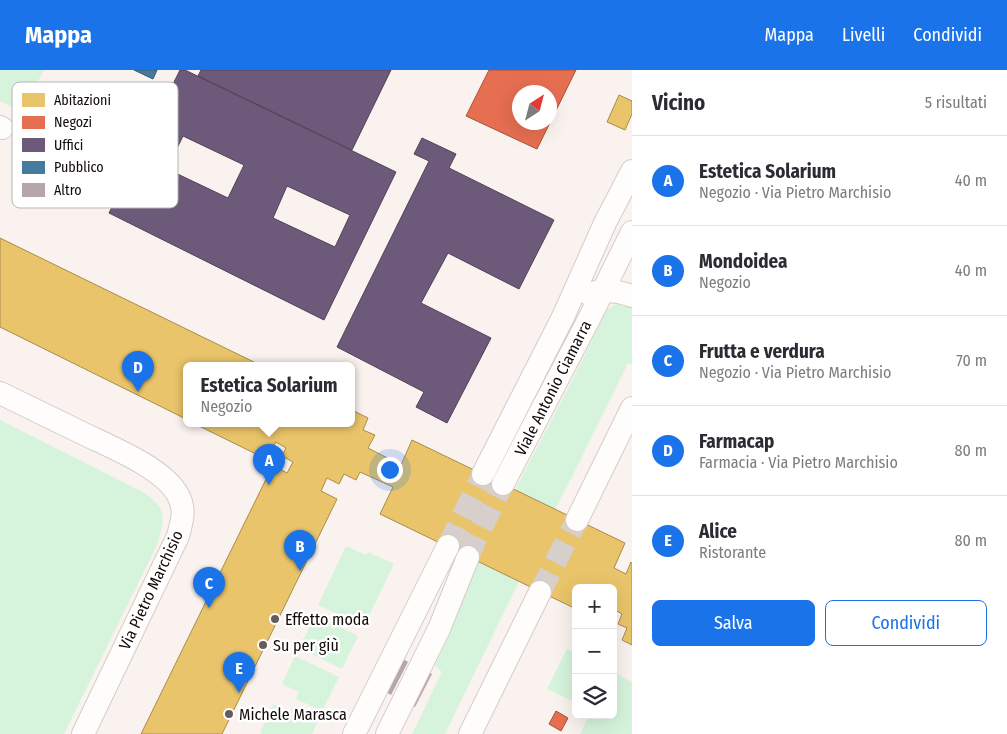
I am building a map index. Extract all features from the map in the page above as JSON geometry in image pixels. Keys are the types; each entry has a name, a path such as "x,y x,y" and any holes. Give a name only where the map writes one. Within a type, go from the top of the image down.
{"street":[{"name":"Viale Antonio Ciamarra","path":"483,474 563,317 605,223 632,171"},
{"name":"Viale Antonio Ciamarra","path":"503,484 603,291 629,249 617,236 616,220 621,193"},
{"name":"Viale Antonio Ciamarra","path":"563,317 582,298 597,292 614,291 632,296"},
{"name":"Via Pietro Marchisio","path":"0,393 118,450 146,466 174,488 184,513 178,536 83,734"},
{"path":"577,520 632,408"},
{"path":"354,734 448,546"},
{"path":"387,734 439,630 468,557"},
{"path":"470,734 540,592"}],"green space":[{"path":"0,70 44,70 38,82 12,82 12,107 0,101"},
{"path":"616,304 632,306 632,365 628,363 445,734 412,734 442,672 435,666 457,617 475,566 607,310"},
{"path":"0,420 141,491 156,503 162,514 162,528 156,547 64,734 0,734"},
{"path":"346,546 366,555 368,552 394,564 364,626 318,605"},
{"path":"316,615 358,636 342,669 299,648"},
{"path":"567,649 572,651 572,701 547,689"},
{"path":"295,656 339,677 322,711 296,699 299,692 282,684"},
{"path":"617,674 632,682 632,734 580,734 587,719 617,719"},
{"path":"273,704 290,712 293,706 319,719 312,734 260,733"}],"building: Abitazioni":[{"path":"619,95 632,101 632,114 625,130 607,122"},
{"path":"0,238 254,362 183,362 183,418 0,327"},
{"path":"355,412 368,418 363,430 375,435 368,448 401,465 412,440 625,543 614,568 626,574 632,563 632,645 622,640 627,628 618,624 622,614 617,611 617,584 572,584 572,607 380,514 393,487 360,472 356,480 344,474 339,484 327,478 321,491 337,499 222,734 141,734 273,465 287,473 293,462 282,456 286,448 276,442 266,459 201,427 355,427"}],"building: Negozi":[{"path":"489,70 576,70 557,108 557,85 512,85 512,130 546,130 537,149 466,116"},
{"path":"556,711 568,718 561,731 549,724"}],"building: Uffici":[{"path":"180,70 185,70 396,172 324,320 109,213 111,208 178,208 178,174 228,198 244,165 183,136 178,146 178,82 174,82","holes":["287,186 350,215 335,247 273,218"]},
{"path":"201,70 391,70 352,150 198,76"},
{"path":"422,138 456,154 449,168 554,220 519,289 448,253 421,303 491,338 447,423 416,407 424,392 337,347 429,161 414,154"}],"building: Pubblico":[{"path":"134,70 157,70 153,79"}],"building: Altro":[{"path":"403,659 408,662 391,695 386,692"},
{"path":"427,671 432,674 415,707 409,705"}],"tunnel":[{"path":"448,546 483,474"},
{"path":"468,557 503,484"},
{"path":"540,592 577,520"}],"place":[{"name":"Farmacap","path":"138,392"},
{"name":"Estetica Solarium","path":"269,485"},
{"name":"Mondoidea","path":"300,571"},
{"name":"Frutta e verdura","path":"209,608"},
{"name":"Effetto moda","path":"275,619"},
{"name":"Su per giù","path":"263,645"},
{"name":"Alice","path":"239,693"},
{"name":"Michele Marasca","path":"229,714"}]}
